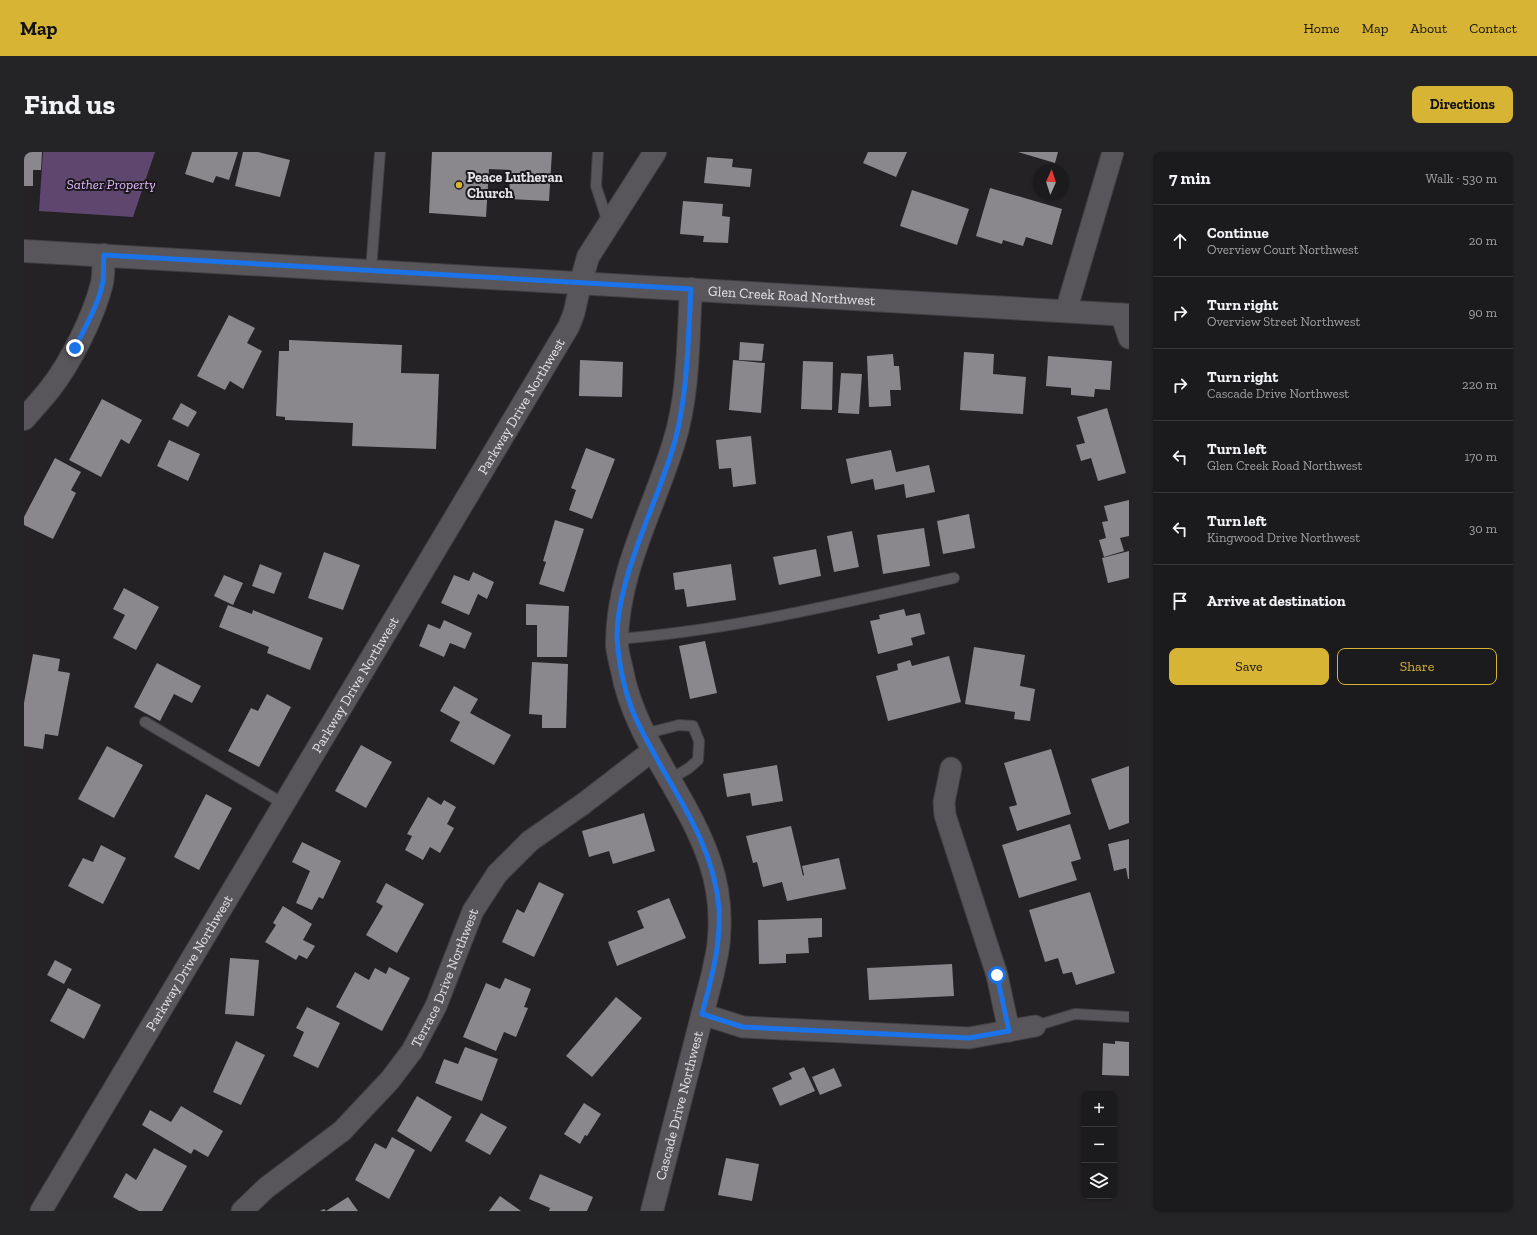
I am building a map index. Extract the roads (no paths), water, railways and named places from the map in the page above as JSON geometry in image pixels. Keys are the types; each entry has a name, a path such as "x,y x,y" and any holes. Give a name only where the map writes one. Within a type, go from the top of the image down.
{"street":[{"name":"Parkway Drive Northwest","path":"41,1211 569,326 574,313 588,257 654,152"},
{"path":"1066,311 1113,152"},
{"name":"Glen Creek Road Northwest","path":"24,251 1125,314"},
{"path":"24,419 50,388 75,348 99,294 103,281 104,255"},
{"name":"Cascade Drive Northwest","path":"652,1211 713,972 719,938 719,909 717,889 710,862 696,828 648,742 633,711 617,648 618,615 633,555 675,442 681,415 685,382 691,289"},
{"path":"1125,314 1129,338"},
{"name":"Terrace Drive Northwest","path":"242,1211 266,1188 342,1131 390,1080 412,1051 436,1006 473,912 497,874 530,841 583,804 648,742"},
{"path":"951,768 944,802 944,815 997,975 1009,1031"},
{"path":"702,1014 743,1027 969,1038 1035,1026"}],"lane":[{"path":"371,270 380,152"},
{"path":"598,152 596,186 608,225"},
{"path":"618,639 655,636 753,621 954,578"},
{"path":"145,722 284,804"},
{"path":"648,742 679,725 693,726 699,741 698,760 689,768 669,780"},
{"path":"1035,1026 1075,1014 1129,1017"}],"place":[{"name":"Peace Lutheran Church","path":"459,185"}],"park label":[{"name":"Sather Property","path":"111,184"}]}
